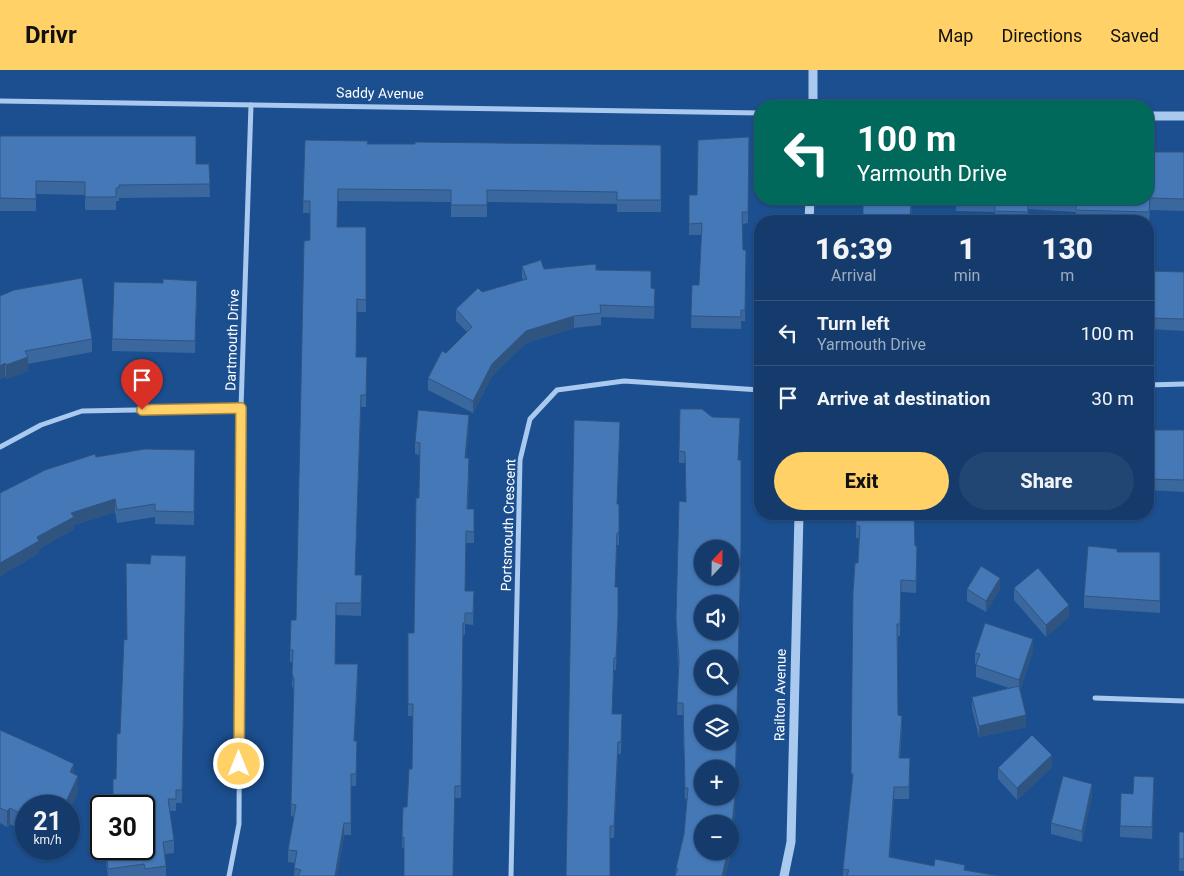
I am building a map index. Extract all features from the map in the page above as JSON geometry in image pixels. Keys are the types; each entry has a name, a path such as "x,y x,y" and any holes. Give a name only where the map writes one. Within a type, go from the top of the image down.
{"street":[{"path":"813,70 813,100"},
{"name":"Saddy Avenue","path":"0,101 754,113"},
{"name":"Dartmouth Drive","path":"230,876 239,824 241,408 251,105"},
{"path":"1154,116 1184,116"},
{"name":"Portsmouth Crescent","path":"511,876 520,460 530,419 557,390 576,387 624,381 754,390"},
{"path":"1154,385 1184,384"},
{"path":"0,447 41,425 82,411 241,408"},
{"name":"Railton Avenue","path":"784,876 791,842 799,520"},
{"path":"1095,698 1184,701"}],"building":[{"path":"0,136 196,136 196,164 209,164 210,184 119,185 119,188 116,188 116,197 85,197 85,182 36,181 36,199 0,198"},
{"path":"749,137 748,212 742,212 743,250 746,250 745,310 741,310 741,317 691,316 692,285 699,285 702,223 689,224 689,195 697,195 698,140"},
{"path":"305,140 368,141 367,144 415,144 415,142 661,145 661,200 617,200 617,192 487,190 487,205 451,205 451,190 338,189 337,227 366,227 366,300 357,299 356,357 367,357 366,395 361,395 355,575 362,575 361,603 336,603 335,664 358,664 354,741 357,741 356,774 351,774 351,823 344,823 335,876 298,876 301,870 294,868 297,851 288,850 296,805 291,804 294,679 292,674 293,650 290,650 291,620 296,620 304,241 310,240 310,201 303,201"},
{"path":"1154,152 1184,152 1184,199 1154,198"},
{"path":"863,205 911,205 910,215 863,215"},
{"path":"995,205 1028,205 1028,212 995,211"},
{"path":"1076,205 1150,205 1149,212 1076,210"},
{"path":"541,260 544,269 596,264 596,270 651,271 651,288 655,289 654,307 600,305 601,313 574,316 526,331 492,364 473,401 428,378 442,351 446,353 472,327 456,309 478,288 482,292 527,279 522,266"},
{"path":"1154,271 1184,272 1184,319 1154,318"},
{"path":"82,278 92,339 25,351 28,357 0,366 0,296 14,290"},
{"path":"163,279 197,281 195,341 112,339 114,282 163,283"},
{"path":"680,409 702,409 712,417 740,418 738,460 741,460 739,627 739,595 694,595 694,640 739,640 738,650 694,650 694,695 737,695 737,705 694,705 694,750 736,750 736,760 694,760 694,805 734,805 733,815 694,815 694,860 726,860 722,876 675,876 684,834 688,788 685,788 683,703 677,703 679,661 676,619 679,501 686,502 685,452 679,451"},
{"path":"418,410 469,415 465,458 469,458 467,509 474,509 474,532 466,531 465,591 474,591 473,613 465,613 465,623 463,623 461,786 455,786 453,876 404,876 403,807 407,807 409,769 412,769 413,704 408,704 408,633 414,633 416,498 419,498 420,443 415,442"},
{"path":"574,420 620,422 617,504 619,504 619,533 617,533 615,587 618,587 618,617 612,714 622,714 621,742 618,742 614,826 610,826 610,876 566,876"},
{"path":"1154,430 1184,430 1184,480 1154,479"},
{"path":"145,449 195,450 194,512 155,511 155,504 117,510 115,499 71,513 74,517 37,537 39,541 0,563 0,493 45,470 95,454 96,457"},
{"path":"856,520 914,520 915,546 917,546 916,581 901,580 900,624 897,624 898,715 902,716 899,758 910,758 909,787 894,787 889,857 934,866 935,859 965,865 964,870 999,876 847,876 849,870 843,869 853,774 851,774 853,592 855,563 858,563 860,526 856,526"},
{"path":"1088,546 1117,549 1117,552 1160,552 1160,601 1084,596"},
{"path":"151,555 186,556 182,790 176,790 176,799 168,799 174,840 163,842 166,866 145,869 144,864 108,869 107,860 155,860 155,795 113,795 113,779 116,779 117,733 120,734 124,639 127,640 126,563 150,564"},
{"path":"981,566 1000,578 986,601 967,589"},
{"path":"1038,568 1069,605 1046,625 1014,588"},
{"path":"985,623 1033,639 1019,680 976,665 980,654 975,653"},
{"path":"1019,686 1026,715 979,726 972,697"},
{"path":"0,730 74,764 70,772 78,776 69,795 15,795 15,810 10,808 7,811 0,808"},
{"path":"1032,735 1052,755 1017,788 998,768"},
{"path":"1063,776 1092,784 1082,831 1051,823"},
{"path":"1134,776 1154,777 1152,827 1120,826 1121,793 1133,794"},
{"path":"1179,832 1184,832 1184,859 1179,859"}],"route":[{"path":"142,410 241,408 239,764"}]}
